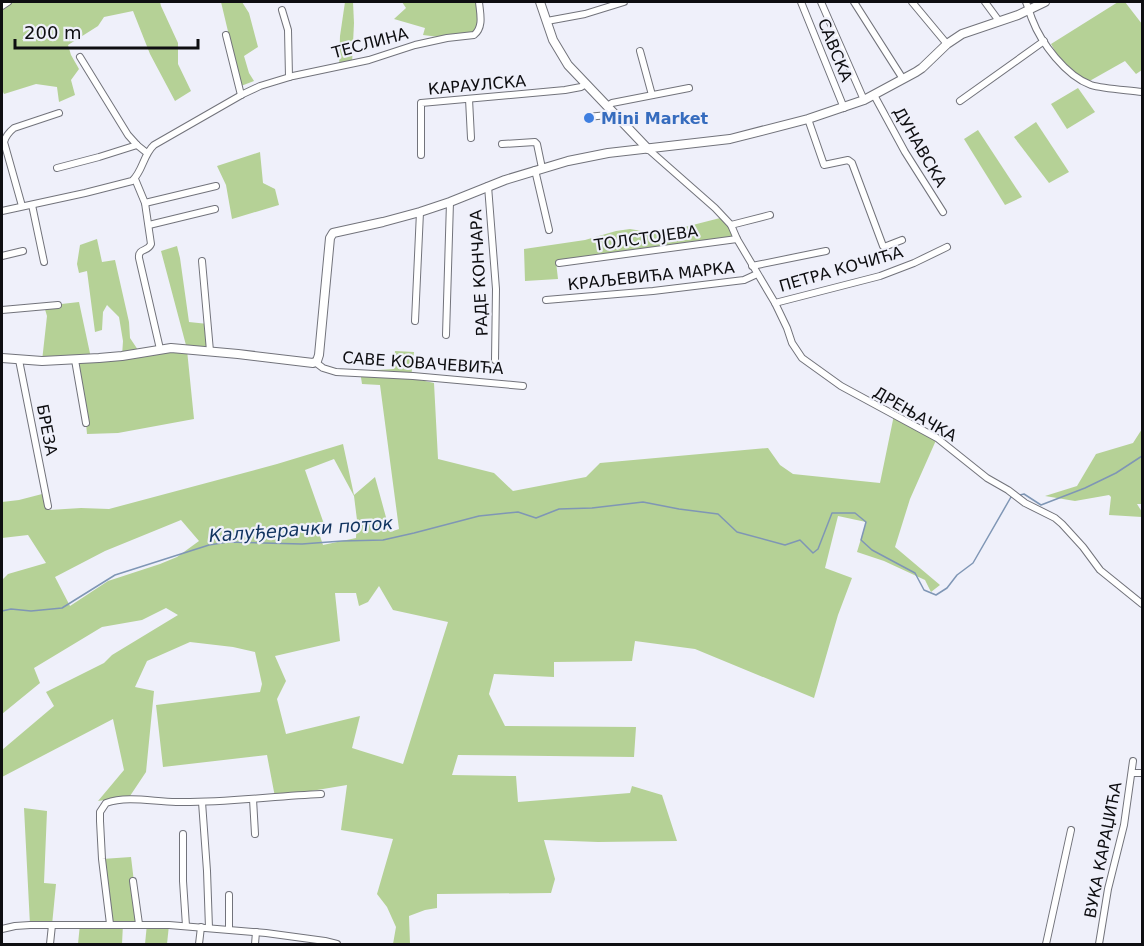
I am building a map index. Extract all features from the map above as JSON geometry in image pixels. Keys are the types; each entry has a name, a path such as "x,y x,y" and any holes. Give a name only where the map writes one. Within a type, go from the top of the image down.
{"street":[{"path":"2,6 8,2"},
{"name":"ТЕСЛИНА","path":"135,179 151,147 260,86 352,64 415,45 478,33 480,27 479,2"},
{"name":"ПЕТРА КОЧИЋА","path":"540,2 553,40 570,69 648,149 731,225 752,266 775,303 798,353 806,362 831,380"},
{"path":"547,21 585,14 624,2"},
{"name":"САВСКА","path":"801,2 844,108"},
{"path":"821,2 864,100"},
{"path":"854,2 903,79"},
{"path":"912,2 947,44"},
{"path":"985,2 999,21"},
{"path":"315,362 319,355 330,238 333,233 420,212 539,169 608,153 742,137 844,108 874,95 922,68 947,44 962,34 999,21 1028,6 1045,2"},
{"path":"1028,6 1032,20 1044,41 1064,67 1086,83 1143,92"},
{"path":"282,9 288,30 290,77"},
{"path":"226,35 241,95"},
{"path":"960,101 1044,41"},
{"path":"640,51 652,95"},
{"path":"80,57 128,135 147,153"},
{"name":"КАРАУЛСКА","path":"421,155 421,104 565,90 586,84"},
{"path":"587,117 608,115 612,103 689,88"},
{"name":"ДУНАВСКА","path":"874,95 905,152 943,212"},
{"path":"469,99 471,138"},
{"path":"22,206 4,142 8,132 14,128 59,113"},
{"path":"808,119 824,165 848,160 852,164 883,246 902,240"},
{"path":"502,144 535,142 537,144 549,230"},
{"path":"57,168 137,145"},
{"path":"2,164 9,162"},
{"path":"2,211 117,186 135,179 145,203 151,244 148,249 138,254 160,349"},
{"path":"145,203 216,186"},
{"name":"РАДЕ КОНЧАРА","path":"488,186 496,290 495,360"},
{"path":"446,335 450,202"},
{"path":"32,205 44,262"},
{"path":"149,225 215,209"},
{"path":"415,321 420,212"},
{"path":"731,225 770,215"},
{"name":"ТОЛСТОЈЕВА","path":"560,263 737,239"},
{"name":"ПЕТРА КОЧИЋА","path":"775,303 880,276 947,247"},
{"path":"2,256 23,251"},
{"path":"752,266 826,251"},
{"path":"201,261 210,351"},
{"name":"КРАЉЕВИЋА МАРКА","path":"546,300 744,280 757,274"},
{"path":"2,310 58,305"},
{"name":"САВЕ КОВАЧЕВИЋА","path":"2,358 42,361 75,360 122,356 171,348 315,362 323,368 336,372 523,386"},
{"name":"БРЕЗА","path":"19,360 48,506"},
{"path":"75,360 86,423"},
{"name":"ДРЕЊАЧКА","path":"831,380 937,438 987,478 1062,524 1100,570 1143,604"},
{"name":"ВУКА КАРАЏИЋА","path":"1099,945 1108,889 1124,825 1133,760"},
{"path":"1132,773 1143,773"},
{"path":"110,924 102,859 100,812 108,801 202,802 321,794"},
{"path":"253,799 255,834"},
{"path":"199,945 205,928 207,871 202,802"},
{"path":"1046,945 1071,830"},
{"path":"183,834 186,926"},
{"path":"133,881 139,924"},
{"path":"229,895 229,929"},
{"path":"2,929 15,926 110,924 186,926 255,932 337,945"},
{"path":"50,945 52,925"},
{"path":"255,932 255,945"}],"green space":[{"path":"2,2 160,2 178,43 178,64 191,91 175,101 150,54 133,11 104,17 98,26 68,45 79,69 71,80 75,95 59,102 57,87 36,84 4,94 2,90"},
{"path":"221,2 242,2 249,13 258,47 244,56 254,81 241,86"},
{"path":"345,2 353,2 352,64 339,67 340,36"},
{"path":"402,2 478,2 478,33 447,38 423,35 425,28 394,19 406,8"},
{"path":"1118,2 1125,2 1142,24 1142,70 1136,74 1125,61 1086,83 1064,67 1051,44"},
{"path":"1078,88 1095,112 1067,129 1051,104"},
{"path":"1036,122 1069,172 1049,183 1014,137"},
{"path":"978,130 1022,197 1005,205 964,139"},
{"path":"260,152 263,183 275,189 279,205 232,219 226,185 217,166"},
{"path":"724,217 737,239 556,262 558,279 525,281 524,249 585,240 630,229 642,231 681,228"},
{"path":"97,239 102,262 115,260 129,322 130,338 140,353 187,349 161,251 177,246 189,322 208,324 210,351 187,350 194,419 118,433 87,434 75,360 42,361 47,316 44,306 79,302 91,358 122,356 123,341 119,317 107,305 103,312 102,330 95,332 87,271 79,273 77,264 80,245"},
{"path":"395,351 414,352 411,378 434,383 438,459 494,473 513,491 586,477 600,463 768,448 780,465 793,474 880,483 894,415 937,438 910,499 895,547 940,585 931,592 925,580 884,561 857,552 866,522 838,516 825,568 852,578 838,615 814,698 695,649 635,641 632,661 554,662 554,677 494,674 489,694 505,726 636,727 634,757 458,755 452,775 516,776 518,802 630,793 632,786 662,795 677,841 544,840 555,879 551,893 437,894 437,908 409,916 410,944 393,944 396,927 387,907 377,894 393,839 341,830 347,785 275,797 267,755 163,767 156,705 260,692 262,684 255,652 190,642 147,661 135,687 154,691 146,772 130,796 98,801 124,770 113,719 2,777 2,750 54,706 46,692 104,663 112,655 178,615 166,608 142,620 102,627 34,668 40,683 2,714 2,580 8,574 46,563 28,535 2,538 2,502 46,493 49,510 109,509 343,444 354,495 375,477 390,532 399,529 380,385 362,384 360,371 394,369","holes":["334,459 354,496 357,520 356,538 323,545 318,530 324,524 305,470","181,520 199,541 177,557 108,581 70,606 55,577 105,551","379,586 393,610 448,622 403,764 352,748 360,716 286,734 277,699 286,681 275,656 340,641 335,593 356,593 359,606 368,602"]},
{"path":"1142,429 1142,504 1137,504 1142,517 1109,515 1111,497 1109,495 1075,501 1045,496 1077,486 1096,454 1133,443"},
{"path":"24,808 47,811 44,883 56,884 52,925 30,925"},
{"path":"131,857 139,924 123,924 122,944 78,944 80,924 109,924 102,859"},
{"path":"147,924 169,925 167,944 145,944"}],"waterway":[{"name":"Калуђерачки поток","path":"1020,495 1024,494 1041,505 1116,473 1142,456"},
{"name":"Калуђерачки поток","path":"2,611 62,608 115,575 209,545 228,542 302,544 383,540 479,516 518,512 536,518 559,509 643,502 718,514 737,532 785,545 800,540 813,553 818,549 832,513 855,513 866,522 861,540 872,550 915,573 924,590 936,595 947,588 957,575 973,563 1013,497"}],"place":[{"name":"Mini Market","path":"589,118"}]}
